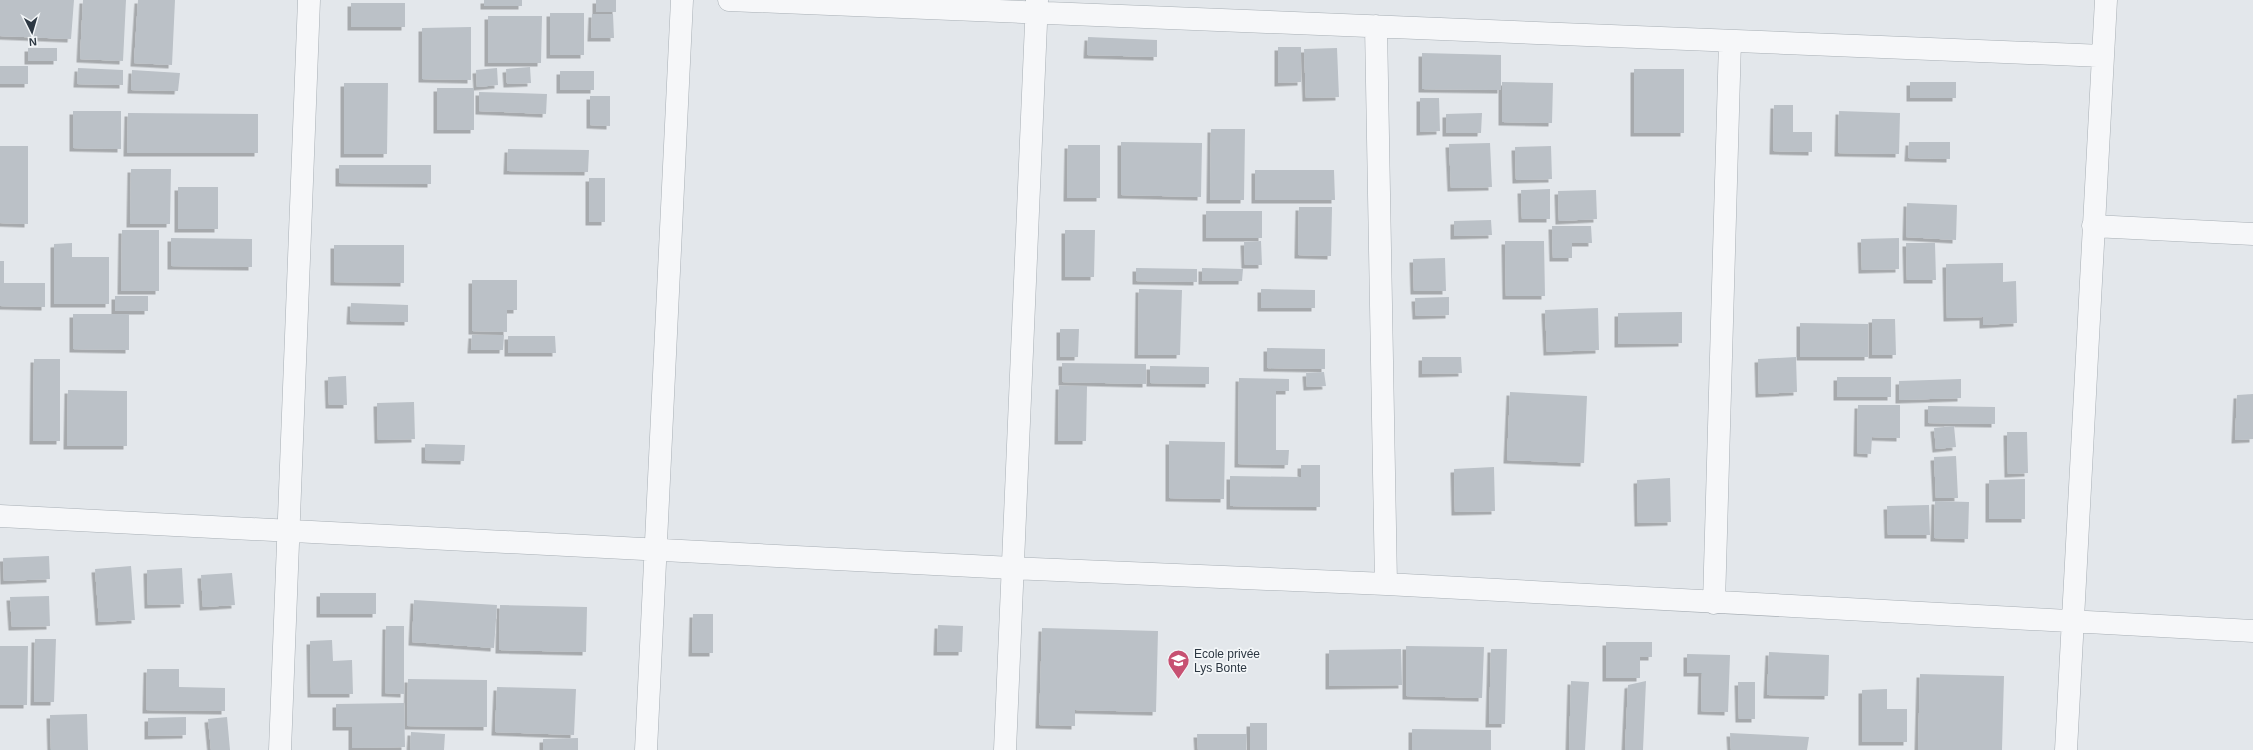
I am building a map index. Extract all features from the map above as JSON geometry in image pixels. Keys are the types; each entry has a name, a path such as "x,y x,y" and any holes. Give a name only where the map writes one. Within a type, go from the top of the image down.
{"street":[{"path":"280,750 287,530 309,0"},
{"path":"646,750 682,0"},
{"path":"729,0 1037,6 1376,26 2103,56"},
{"path":"2066,750 2106,0"},
{"path":"1006,750 1012,568 1037,6"},
{"path":"1376,26 1386,584"},
{"path":"1714,603 1730,41"},
{"path":"2094,226 2253,234"},
{"path":"0,516 1012,568 1386,584 1714,603 2253,631"}],"building":[{"path":"0,0 74,0 71,39 0,36"},
{"path":"83,0 126,0 123,61 80,59"},
{"path":"138,0 175,0 172,65 134,63"},
{"path":"484,0 522,0 522,6 484,6"},
{"path":"596,0 616,0 616,12 596,12"},
{"path":"351,3 405,3 405,27 351,27"},
{"path":"550,13 584,13 584,55 550,55"},
{"path":"592,14 613,14 614,38 591,38"},
{"path":"488,16 542,16 541,63 488,63"},
{"path":"471,27 471,80 422,79 422,28"},
{"path":"1088,37 1157,40 1157,57 1087,55"},
{"path":"1278,47 1301,47 1301,82 1278,83"},
{"path":"28,48 57,48 57,61 28,61"},
{"path":"1337,48 1339,97 1306,98 1304,49"},
{"path":"1422,53 1501,55 1501,90 1422,89"},
{"path":"0,66 28,66 28,84 0,84"},
{"path":"530,67 531,83 507,84 506,69"},
{"path":"78,68 123,70 123,85 77,84"},
{"path":"497,68 498,85 477,87 476,70"},
{"path":"1634,69 1684,69 1684,133 1634,133"},
{"path":"132,70 180,73 178,91 131,90"},
{"path":"560,71 594,71 594,90 560,90"},
{"path":"1502,82 1553,83 1552,123 1502,122"},
{"path":"1910,82 1956,82 1956,98 1910,98"},
{"path":"344,83 388,83 387,154 344,154"},
{"path":"437,88 474,88 474,130 437,130"},
{"path":"479,92 547,94 546,114 479,111"},
{"path":"590,96 610,96 610,126 590,125"},
{"path":"1420,98 1439,98 1440,131 1420,132"},
{"path":"1774,105 1793,105 1793,132 1812,132 1812,152 1773,151"},
{"path":"73,111 121,111 121,149 73,148"},
{"path":"1839,111 1900,113 1899,154 1838,153"},
{"path":"128,113 258,114 258,153 127,153"},
{"path":"1482,113 1481,133 1446,133 1446,114"},
{"path":"1211,129 1245,129 1244,200 1210,200"},
{"path":"1121,142 1202,143 1201,197 1121,195"},
{"path":"1909,142 1950,142 1950,159 1908,158"},
{"path":"1490,143 1492,187 1451,188 1449,144"},
{"path":"1068,145 1100,145 1100,198 1067,198"},
{"path":"0,146 28,146 28,224 0,223"},
{"path":"1551,146 1552,179 1516,180 1515,147"},
{"path":"508,149 589,150 588,172 507,171"},
{"path":"339,165 431,165 431,184 339,183"},
{"path":"131,169 171,169 170,224 130,224"},
{"path":"1255,170 1334,170 1335,200 1255,200"},
{"path":"589,178 605,178 605,222 589,222"},
{"path":"178,187 218,187 218,229 178,229"},
{"path":"1550,189 1550,219 1522,219 1521,190"},
{"path":"1596,190 1597,219 1559,221 1558,191"},
{"path":"1907,203 1957,205 1956,240 1906,237"},
{"path":"1299,207 1332,207 1331,256 1298,255"},
{"path":"1206,211 1262,211 1262,238 1206,238"},
{"path":"1491,220 1492,235 1454,236 1454,221"},
{"path":"1552,226 1591,226 1592,243 1572,243 1572,258 1553,258"},
{"path":"122,230 159,230 159,291 121,291"},
{"path":"1065,230 1095,230 1094,277 1065,277"},
{"path":"171,238 252,239 252,267 171,266"},
{"path":"1899,238 1899,269 1862,270 1861,239"},
{"path":"1261,241 1262,265 1245,265 1244,242"},
{"path":"1505,241 1544,241 1545,296 1506,296"},
{"path":"72,243 72,257 109,257 109,304 54,304 54,244"},
{"path":"1906,243 1935,243 1936,280 1907,280"},
{"path":"334,245 404,245 404,283 334,282"},
{"path":"1445,258 1446,291 1414,291 1413,259"},
{"path":"0,261 4,261 4,283 45,283 45,307 0,306"},
{"path":"2003,263 2003,282 2016,281 2017,323 1983,325 1983,317 1947,318 1946,264"},
{"path":"1136,268 1197,269 1197,282 1136,281"},
{"path":"1202,268 1243,269 1242,281 1202,281"},
{"path":"472,280 517,280 517,310 507,310 507,332 472,331"},
{"path":"1139,289 1182,290 1180,355 1138,355"},
{"path":"1261,289 1315,290 1315,308 1261,308"},
{"path":"115,296 148,296 148,311 115,311"},
{"path":"1449,297 1449,315 1416,316 1415,298"},
{"path":"351,303 408,305 408,322 350,321"},
{"path":"1598,308 1599,350 1547,352 1545,310"},
{"path":"1682,312 1682,343 1618,344 1618,313"},
{"path":"73,314 129,314 129,350 73,349"},
{"path":"1872,319 1895,319 1896,355 1872,355"},
{"path":"1800,323 1868,324 1868,357 1800,357"},
{"path":"1060,329 1079,329 1078,357 1060,357"},
{"path":"472,335 504,335 503,350 471,350"},
{"path":"508,336 555,336 556,353 508,353"},
{"path":"1267,348 1325,349 1325,369 1267,368"},
{"path":"1422,357 1461,357 1462,373 1422,374"},
{"path":"1796,357 1797,392 1759,394 1758,359"},
{"path":"34,359 60,359 60,441 33,441"},
{"path":"1062,363 1146,364 1146,384 1062,382"},
{"path":"1150,366 1209,367 1209,384 1150,383"},
{"path":"1324,372 1326,386 1307,387 1306,373"},
{"path":"346,376 347,405 329,405 328,377"},
{"path":"1837,377 1891,377 1891,397 1837,397"},
{"path":"1239,378 1289,379 1289,391 1276,391 1276,450 1289,450 1288,465 1238,464"},
{"path":"1961,379 1961,398 1899,400 1899,381"},
{"path":"1059,386 1087,386 1086,441 1058,441"},
{"path":"68,390 127,391 127,446 67,446"},
{"path":"1510,392 1587,396 1584,463 1507,460"},
{"path":"2253,394 2253,439 2235,440 2237,395"},
{"path":"414,402 415,439 378,440 377,403"},
{"path":"1858,405 1900,405 1900,438 1872,437 1871,454 1857,453"},
{"path":"1928,406 1995,407 1995,424 1928,423"},
{"path":"1954,426 1956,447 1936,449 1934,428"},
{"path":"2007,432 2027,432 2028,473 2008,474"},
{"path":"1169,441 1225,442 1224,499 1169,498"},
{"path":"425,444 465,445 464,461 425,460"},
{"path":"1956,456 1958,498 1936,498 1934,457"},
{"path":"1301,465 1320,465 1320,507 1230,506 1230,476 1301,477"},
{"path":"1494,467 1495,511 1455,512 1454,469"},
{"path":"1670,478 1671,522 1638,523 1637,480"},
{"path":"2025,479 2025,519 1989,519 1989,480"},
{"path":"1935,501 1969,502 1968,539 1934,538"},
{"path":"1929,505 1930,535 1888,535 1887,506"},
{"path":"49,556 50,579 4,581 3,558"},
{"path":"131,566 135,620 99,622 95,569"},
{"path":"182,568 184,604 148,605 147,570"},
{"path":"232,573 235,605 203,607 201,575"},
{"path":"320,593 376,593 376,614 320,614"},
{"path":"49,596 50,626 12,627 10,597"},
{"path":"414,600 497,605 494,648 412,642"},
{"path":"500,605 587,607 586,652 499,650"},
{"path":"693,614 713,614 713,653 692,653"},
{"path":"938,625 963,626 962,652 937,652"},
{"path":"386,626 404,626 404,694 385,693"},
{"path":"1042,628 1158,631 1156,712 1075,710 1075,726 1039,725"},
{"path":"35,639 56,639 54,702 34,702"},
{"path":"332,640 333,661 352,660 353,694 311,694 310,641"},
{"path":"1606,642 1652,642 1652,657 1640,657 1640,678 1606,678"},
{"path":"0,646 28,646 27,705 0,705"},
{"path":"1406,646 1484,647 1482,698 1406,696"},
{"path":"1401,649 1402,685 1329,686 1329,650"},
{"path":"1491,649 1507,649 1505,724 1489,724"},
{"path":"1769,652 1829,655 1828,696 1767,695"},
{"path":"1687,654 1730,655 1728,712 1701,711 1702,673 1687,673"},
{"path":"147,669 179,669 179,687 225,688 225,711 146,710"},
{"path":"1920,674 2004,676 2002,750 1918,750"},
{"path":"408,679 487,680 487,727 407,726"},
{"path":"1571,681 1589,682 1585,750 1569,750"},
{"path":"1646,681 1643,750 1625,750 1628,685"},
{"path":"1738,682 1755,682 1755,719 1739,719"},
{"path":"497,687 576,689 574,735 495,732"},
{"path":"1887,689 1887,709 1907,709 1907,742 1862,742 1862,690"},
{"path":"404,703 405,747 352,748 352,727 336,727 336,704"},
{"path":"87,714 88,750 51,750 50,715"},
{"path":"186,717 186,735 148,736 148,718"},
{"path":"227,717 230,750 211,750 208,719"},
{"path":"1250,723 1267,723 1267,750 1250,750"},
{"path":"1412,729 1491,730 1491,750 1412,750"},
{"path":"411,732 445,734 444,750 410,750"},
{"path":"1730,733 1809,737 1807,750 1731,750"},
{"path":"1197,734 1247,734 1246,750 1198,750"},
{"path":"578,738 578,750 543,750 543,739"}],"place":[{"name":"Ecole privée Lys Bonte","path":"1179,680"}]}
